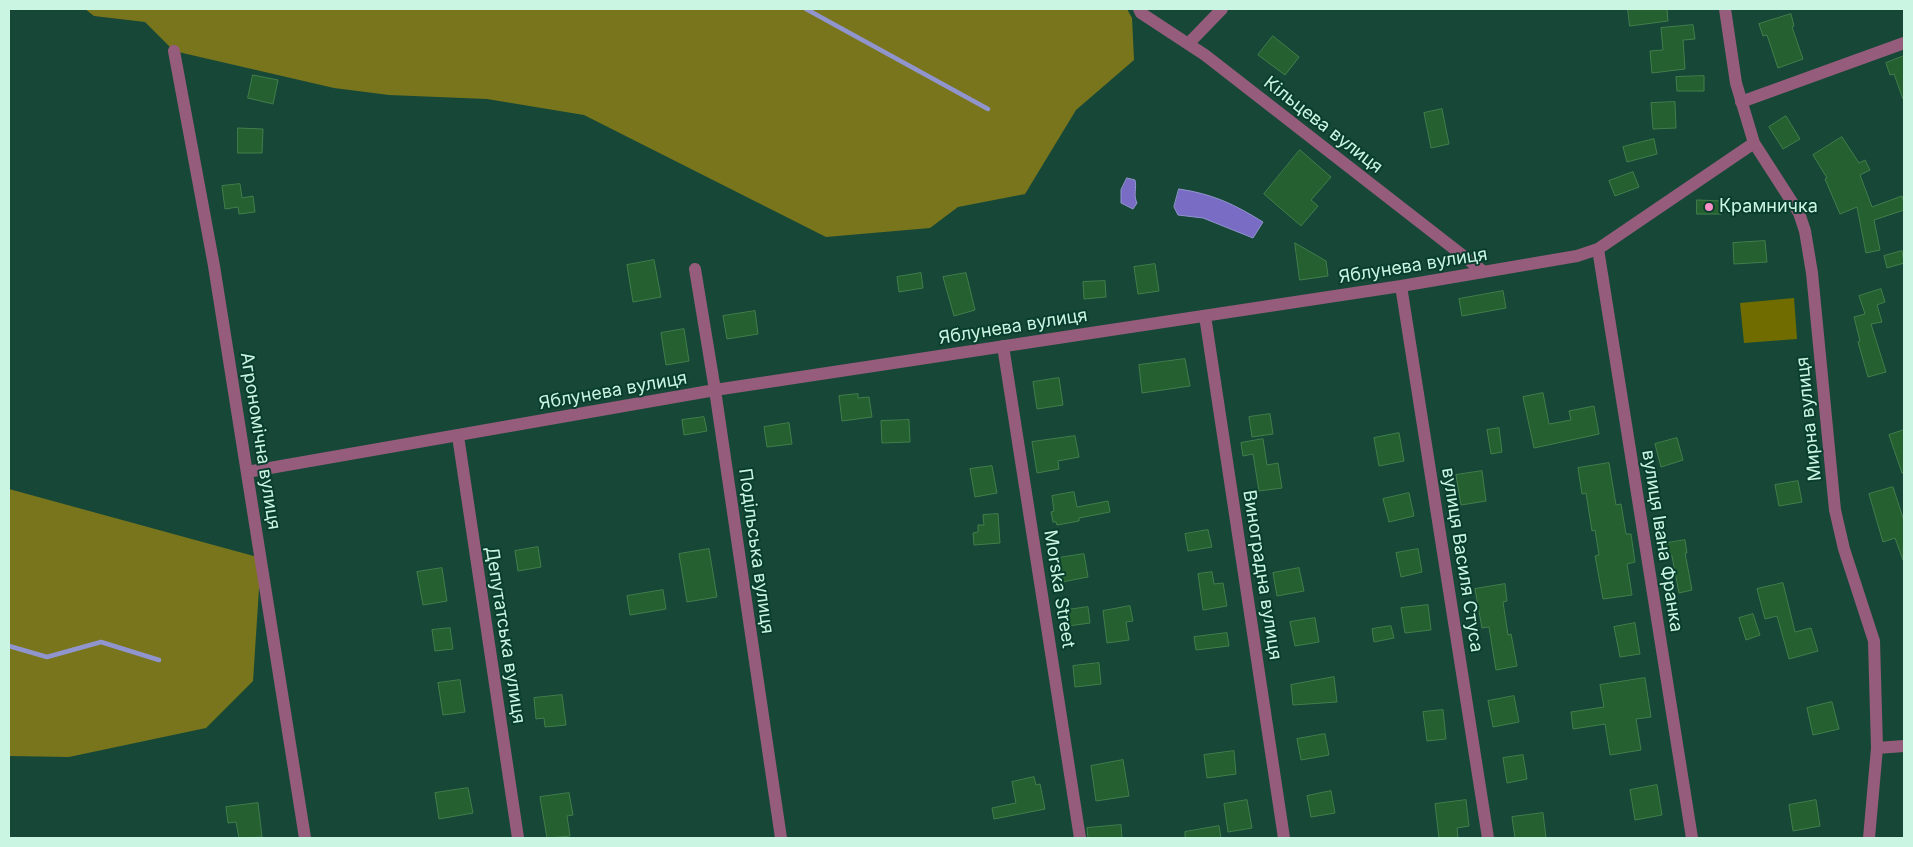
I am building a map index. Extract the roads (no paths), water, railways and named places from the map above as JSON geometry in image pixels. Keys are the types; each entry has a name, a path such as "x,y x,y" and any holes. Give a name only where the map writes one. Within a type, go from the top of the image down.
{"street":[{"name":"Кільцева вулиця","path":"1139,9 1141,13 1188,44 1484,272"},
{"path":"1188,44 1222,9"},
{"name":"Мирна вулиця","path":"1725,9 1732,62 1741,102 1754,143 1799,213 1807,243 1835,510 1844,549 1874,642 1877,748 1869,838"},
{"path":"1741,102 1904,43"},
{"name":"Агрономічна вулиця","path":"174,51 214,266 305,838"},
{"name":"Яблунева вулиця","path":"247,472 715,390 1401,286 1577,256 1598,249 1754,143"},
{"name":"вулиця Івана Франка","path":"1598,249 1692,838"},
{"name":"Подільська вулиця","path":"695,269 715,390 781,838"},
{"name":"вулиця Василя Стуса","path":"1401,286 1488,838"},
{"name":"Виноградна вулиця","path":"1205,316 1284,838"},
{"name":"Morska Street","path":"1003,346 1080,838"},
{"name":"Депутатська вулиця","path":"458,436 518,838"},
{"path":"1877,748 1904,746"}],"waterway":[{"path":"806,9 988,109"},
{"path":"9,646 47,657 101,642 159,660"}],"place":[{"name":"Крамничка","path":"1709,207"}]}
